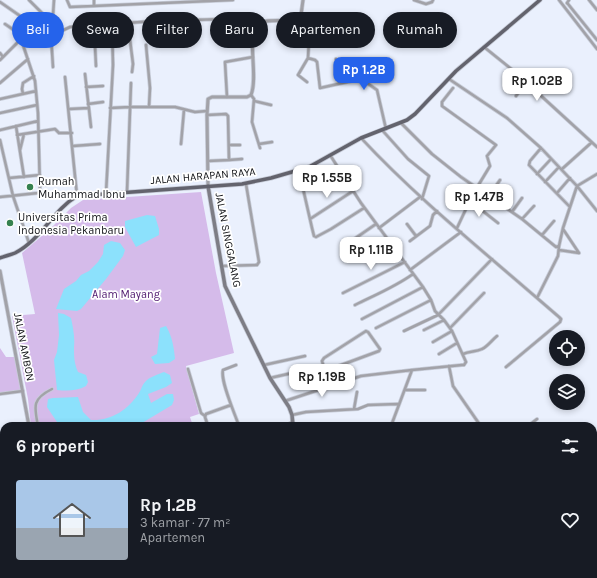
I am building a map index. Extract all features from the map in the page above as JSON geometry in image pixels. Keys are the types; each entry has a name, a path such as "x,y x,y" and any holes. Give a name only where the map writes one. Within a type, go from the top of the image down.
{"main road":[{"name":"JALAN HARAPAN RAYA","path":"77,196 246,184 299,171 309,167 361,138 401,123 415,114 456,71 540,0"},
{"name":"JALAN SINGGALANG","path":"208,186 226,289 270,378 285,401 292,415 293,422"},
{"path":"0,258 14,254 29,243 65,205 77,196"}],"street":[{"path":"29,0 41,12"},
{"path":"54,0 54,12"},
{"path":"67,0 70,7 233,0"},
{"path":"94,0 94,6"},
{"path":"301,12 302,0"},
{"path":"414,0 426,4 432,2 433,0"},
{"path":"559,0 597,49"},
{"path":"569,0 568,4 597,40"},
{"path":"589,0 597,10"},
{"path":"0,2 14,12"},
{"path":"134,23 155,21 210,19"},
{"path":"5,24 12,29"},
{"path":"484,47 526,82 597,147"},
{"path":"0,60 12,48"},
{"path":"0,197 38,193 40,191 36,91 34,76 25,48"},
{"path":"52,48 53,67"},
{"path":"95,48 96,66"},
{"path":"106,193 113,48"},
{"path":"130,48 132,72"},
{"path":"146,48 150,107"},
{"path":"253,48 253,88 251,95 254,101 252,122 260,148"},
{"path":"307,82 298,75 308,58 309,48"},
{"path":"0,53 3,57"},
{"path":"227,97 225,62 253,57"},
{"path":"308,58 317,62 320,88 359,80 377,90 384,129 408,159 429,176 421,198 379,228"},
{"path":"0,83 28,59"},
{"path":"336,59 339,83"},
{"path":"85,74 91,127"},
{"path":"23,94 23,83 34,76"},
{"path":"65,77 72,133 77,196"},
{"path":"449,79 507,118 541,148 578,186 597,211"},
{"path":"516,96 526,82"},
{"path":"127,192 131,83"},
{"path":"86,87 103,86"},
{"path":"454,88 442,102 442,106 496,145 487,156 490,166 477,187 457,228"},
{"path":"0,99 36,91"},
{"path":"208,186 208,100 209,98 247,97 251,95"},
{"path":"254,101 271,105"},
{"path":"69,110 102,102"},
{"path":"0,113 37,105"},
{"path":"110,108 175,107 195,112 207,111"},
{"path":"181,144 184,110"},
{"path":"207,115 228,115 229,160"},
{"path":"0,130 38,120"},
{"path":"401,123 438,158 461,177 522,219 557,247 559,250 558,256 537,298"},
{"path":"16,126 24,177"},
{"path":"17,135 55,129 59,133 72,133"},
{"path":"20,151 24,134"},
{"path":"361,138 386,165 421,198 559,317 560,322 506,367"},
{"path":"0,140 14,196 29,243"},
{"path":"259,144 272,142"},
{"path":"545,182 592,142"},
{"path":"73,146 100,144"},
{"path":"228,145 240,145"},
{"path":"541,148 528,164 570,207"},
{"path":"285,401 362,376 464,365 466,362 452,331 435,311 423,287 364,208 330,155"},
{"path":"208,161 242,159"},
{"path":"537,174 551,159"},
{"path":"299,171 314,236 318,237 364,208"},
{"path":"557,247 578,186 597,174"},
{"path":"9,178 40,175"},
{"path":"557,193 570,178"},
{"path":"489,196 500,180"},
{"path":"40,185 56,183"},
{"path":"221,266 257,265 259,262 246,184"},
{"path":"500,204 509,190"},
{"path":"310,219 353,191"},
{"path":"512,212 522,198"},
{"path":"470,201 498,223"},
{"path":"522,219 534,206"},
{"path":"410,241 430,226 433,215 437,211"},
{"path":"542,235 554,221"},
{"path":"344,246 376,224"},
{"path":"407,224 416,236"},
{"path":"559,250 579,253 563,228"},
{"path":"410,270 461,232"},
{"path":"404,331 438,314 492,259"},
{"path":"343,293 405,262"},
{"name":"JALAN AMBON","path":"0,271 24,391 28,422"},
{"path":"356,305 400,283 413,274"},
{"path":"362,319 423,287"},
{"path":"450,328 484,293"},
{"path":"376,328 430,300"},
{"path":"424,330 444,320"},
{"path":"433,342 452,331"},
{"path":"364,332 368,332 380,349 328,371 325,371 323,366 322,361 324,358 364,332"},
{"path":"463,354 470,351 480,351 497,336"},
{"path":"439,354 457,343"},
{"path":"264,365 305,356"},
{"path":"236,365 222,371 224,386 237,422"},
{"path":"270,378 323,366"},
{"path":"449,366 452,386 478,422"},
{"path":"188,369 200,413 205,416 207,422"},
{"path":"392,422 412,370"},
{"path":"37,422 36,412 37,400 42,394 52,389"},
{"path":"405,390 425,390"},
{"path":"0,394 24,391"},
{"path":"354,409 357,392"},
{"path":"292,415 354,409 368,405 398,404"},
{"path":"205,416 208,413 231,405"},
{"path":"533,422 537,419"}],"green space":[{"name":"Alam Mayang","path":"201,192 216,273 234,353 186,366 199,414 190,417 192,422 31,422 28,399 12,316 35,314 22,253 50,229 71,208 83,200"},
{"path":"0,348 6,357 16,357 22,390 0,393"}],"water":[{"path":"147,215 155,216 159,229 159,235 136,247 125,227 125,221"},
{"path":"111,241 120,243 125,250 123,256 106,279 81,309 77,311 56,309 64,289 76,281 81,275 89,271 98,262 103,254 104,245"},
{"path":"58,313 64,314 71,318 76,366 78,372 86,375 88,382 86,386 76,390 57,390 54,360 57,352 59,335"},
{"path":"166,326 170,334 175,359 169,363 155,364 151,357 157,354 160,328"},
{"path":"164,372 170,375 172,383 148,394 151,403 167,394 173,394 174,400 172,405 144,422 57,422 47,407 48,399 78,397 83,412 91,420 105,419 130,405 147,380"}],"place":[{"name":"Rumah Muhammad Ibnu","path":"30,187"},
{"name":"Universitas Prima Indonesia Pekanbaru","path":"10,223"}]}
